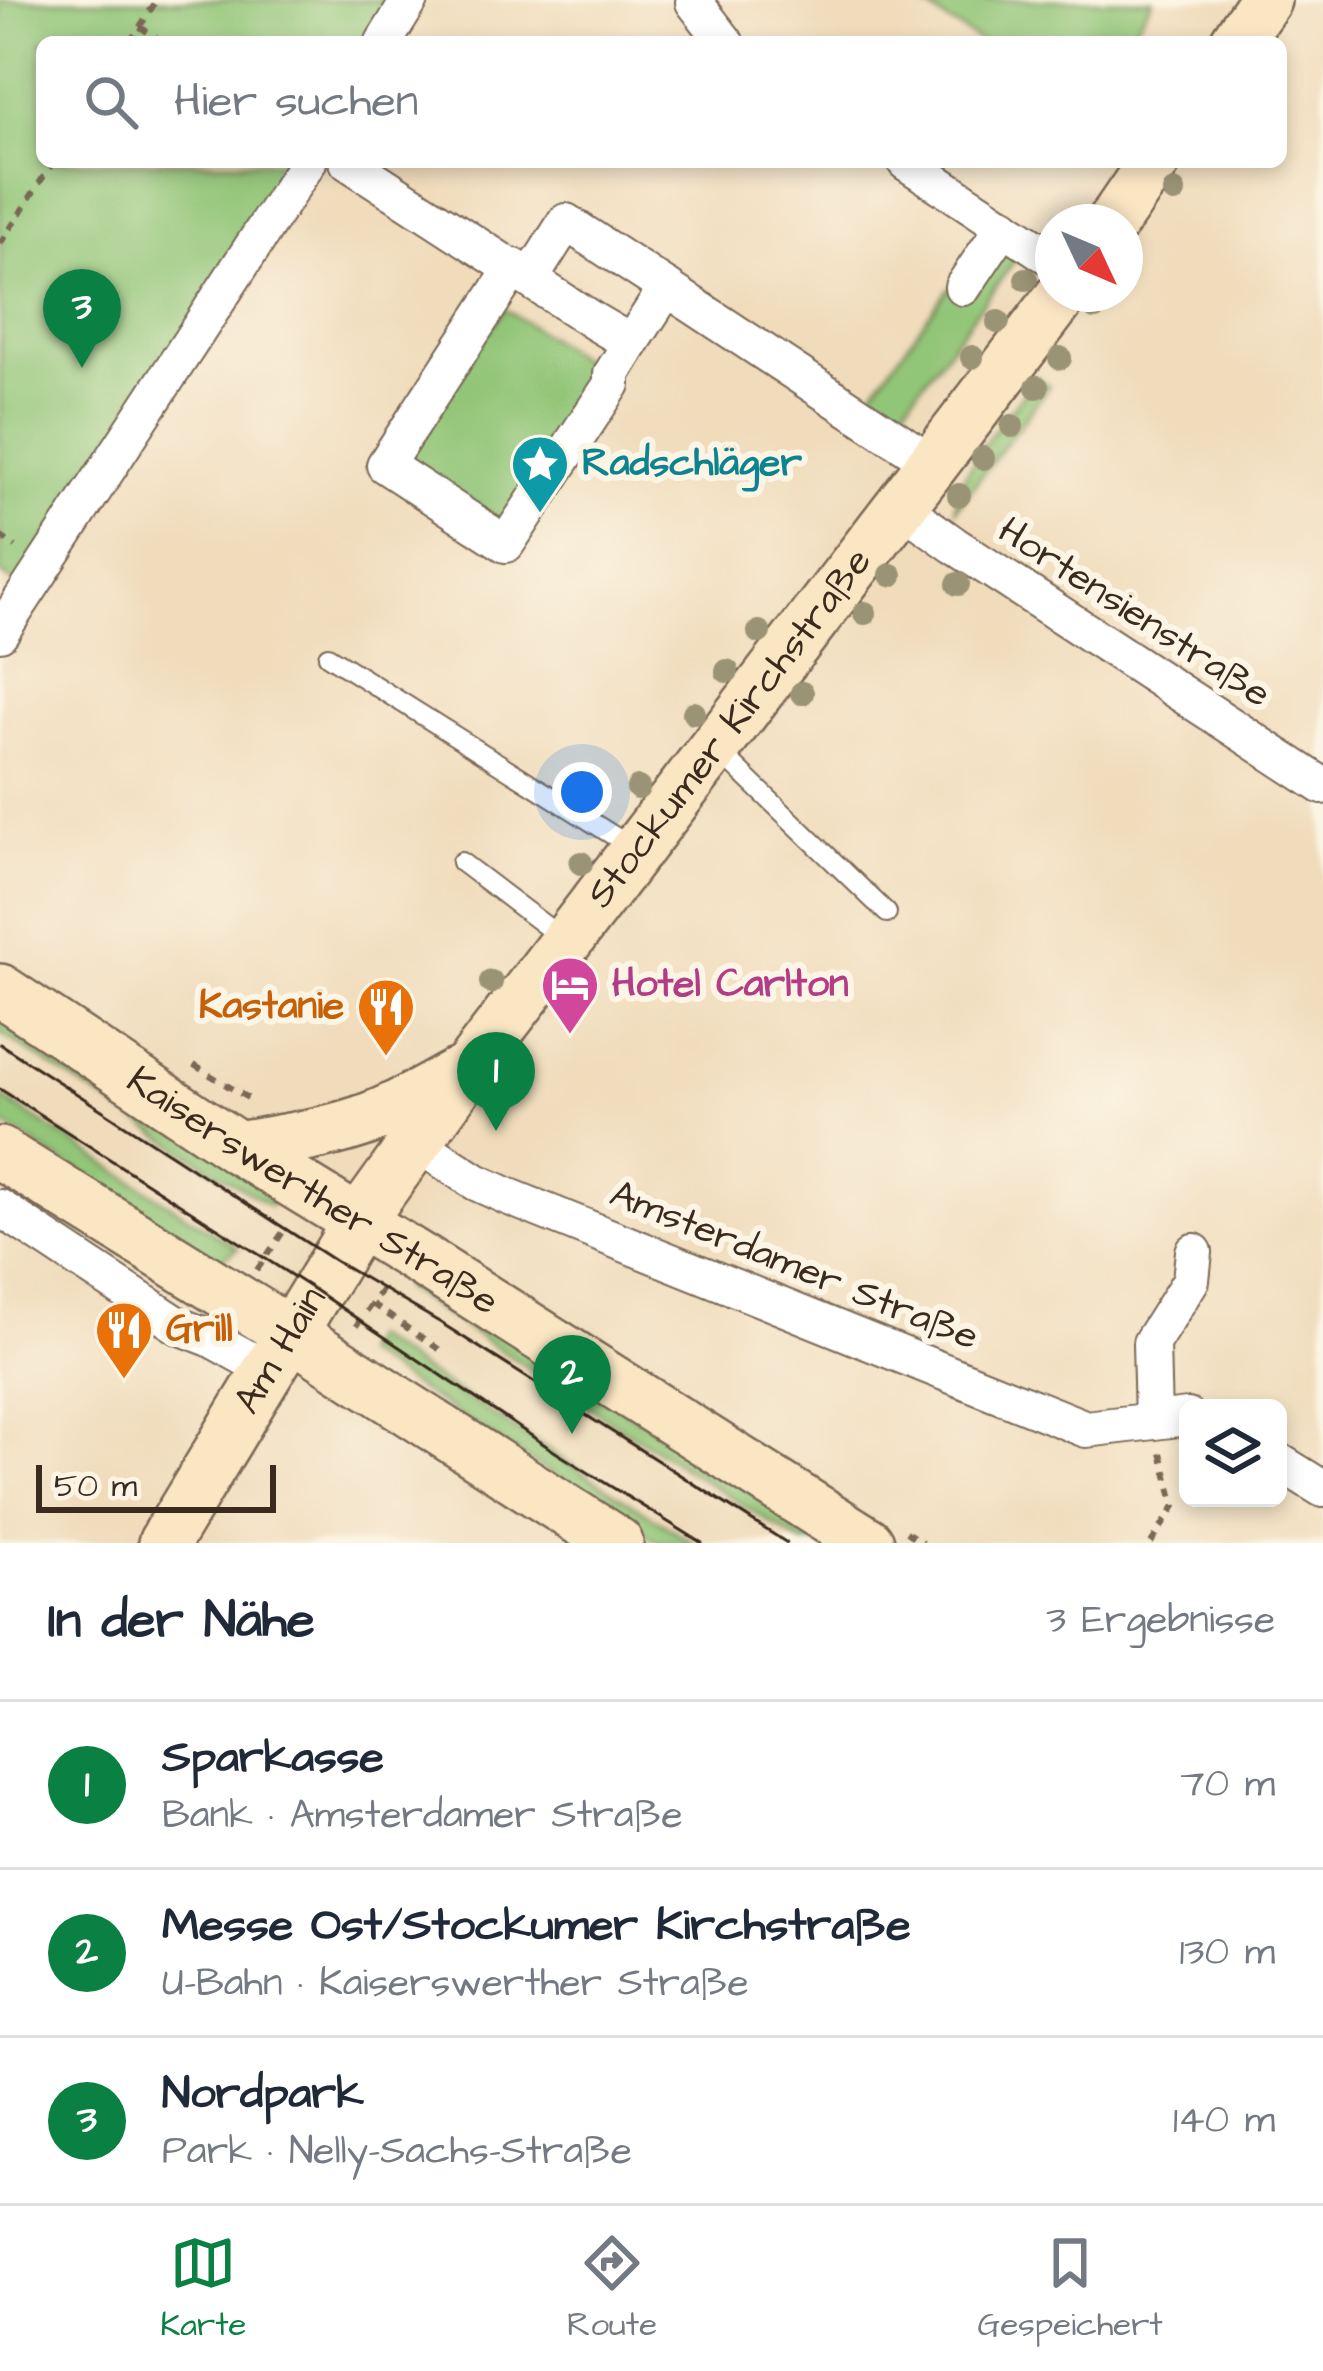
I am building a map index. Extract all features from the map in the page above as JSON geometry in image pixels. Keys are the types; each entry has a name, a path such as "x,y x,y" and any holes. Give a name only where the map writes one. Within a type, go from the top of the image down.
{"street":[{"path":"388,36 410,0"},
{"path":"1240,36 1265,0"},
{"path":"694,2 720,36"},
{"path":"0,634 304,168"},
{"path":"357,168 631,343"},
{"path":"915,168 1035,247"},
{"path":"1125,204 1150,168"},
{"path":"667,288 612,374 612,384 506,544 385,465 522,273 566,222 667,288 934,464"},
{"path":"963,287 1004,226"},
{"name":"Stockumer Kirchstraße","path":"412,1132 469,1068 567,942 1049,312"},
{"name":"Hortensienstraße","path":"901,507 1323,786"},
{"name":"Kaiserswerther Straße","path":"0,990 238,1148 868,1543"},
{"path":"238,1148 369,1119 412,1132 359,1221"},
{"name":"Amsterdamer Straße","path":"412,1132 476,1182 507,1196 1086,1429 1170,1419"},
{"path":"0,1153 237,1300 279,1352"},
{"path":"0,1208 179,1326 210,1339 279,1352 617,1543"},
{"name":"Am Hain","path":"164,1543 359,1221"},
{"path":"1170,1419 1151,1343 1191,1280 1194,1252"},
{"path":"1287,1467 1323,1489"}],"lane":[{"path":"328,656 637,851"},
{"path":"716,748 887,913"},
{"path":"461,862 567,942"}],"path":[{"path":"134,36 157,0"},
{"path":"140,27 154,36"},
{"path":"0,244 49,168"},
{"name":"Kaiserswerther Straße","path":"185,1060 307,1136"},
{"path":"237,1300 310,1190"},
{"path":"371,1304 443,1352"},
{"path":"1151,1543 1175,1506 1170,1419"}],"green space":[{"path":"0,0 401,0 378,36 36,36 36,168 293,168 21,587 0,573"},
{"path":"915,0 1153,0 1130,36 971,36"},
{"path":"1015,247 1022,251 898,416 869,397 947,290"},
{"path":"505,309 602,373 506,524 409,463 408,444"},
{"path":"1037,377 1049,386 956,509 974,459"},
{"path":"0,1009 280,1189 270,1206 0,1033"},
{"path":"0,1096 238,1248 217,1262 0,1122"},
{"path":"412,1274 834,1543 802,1543 403,1288"},
{"path":"370,1337 694,1543 659,1543 361,1353"}],"tram line":[{"path":"0,1044 335,1261 787,1543"},
{"path":"0,1089 702,1543"}],"place":[{"name":"Nordpark","path":"82,368"},
{"name":"Radschläger","path":"540,515"},
{"name":"Hotel Carlton","path":"570,1036"},
{"name":"Kastanie","path":"386,1058"},
{"name":"Sparkasse","path":"496,1131"},
{"name":"Grill","path":"124,1381"},
{"name":"Messe Ost/Stockumer Kirchstraße","path":"572,1434"}]}
